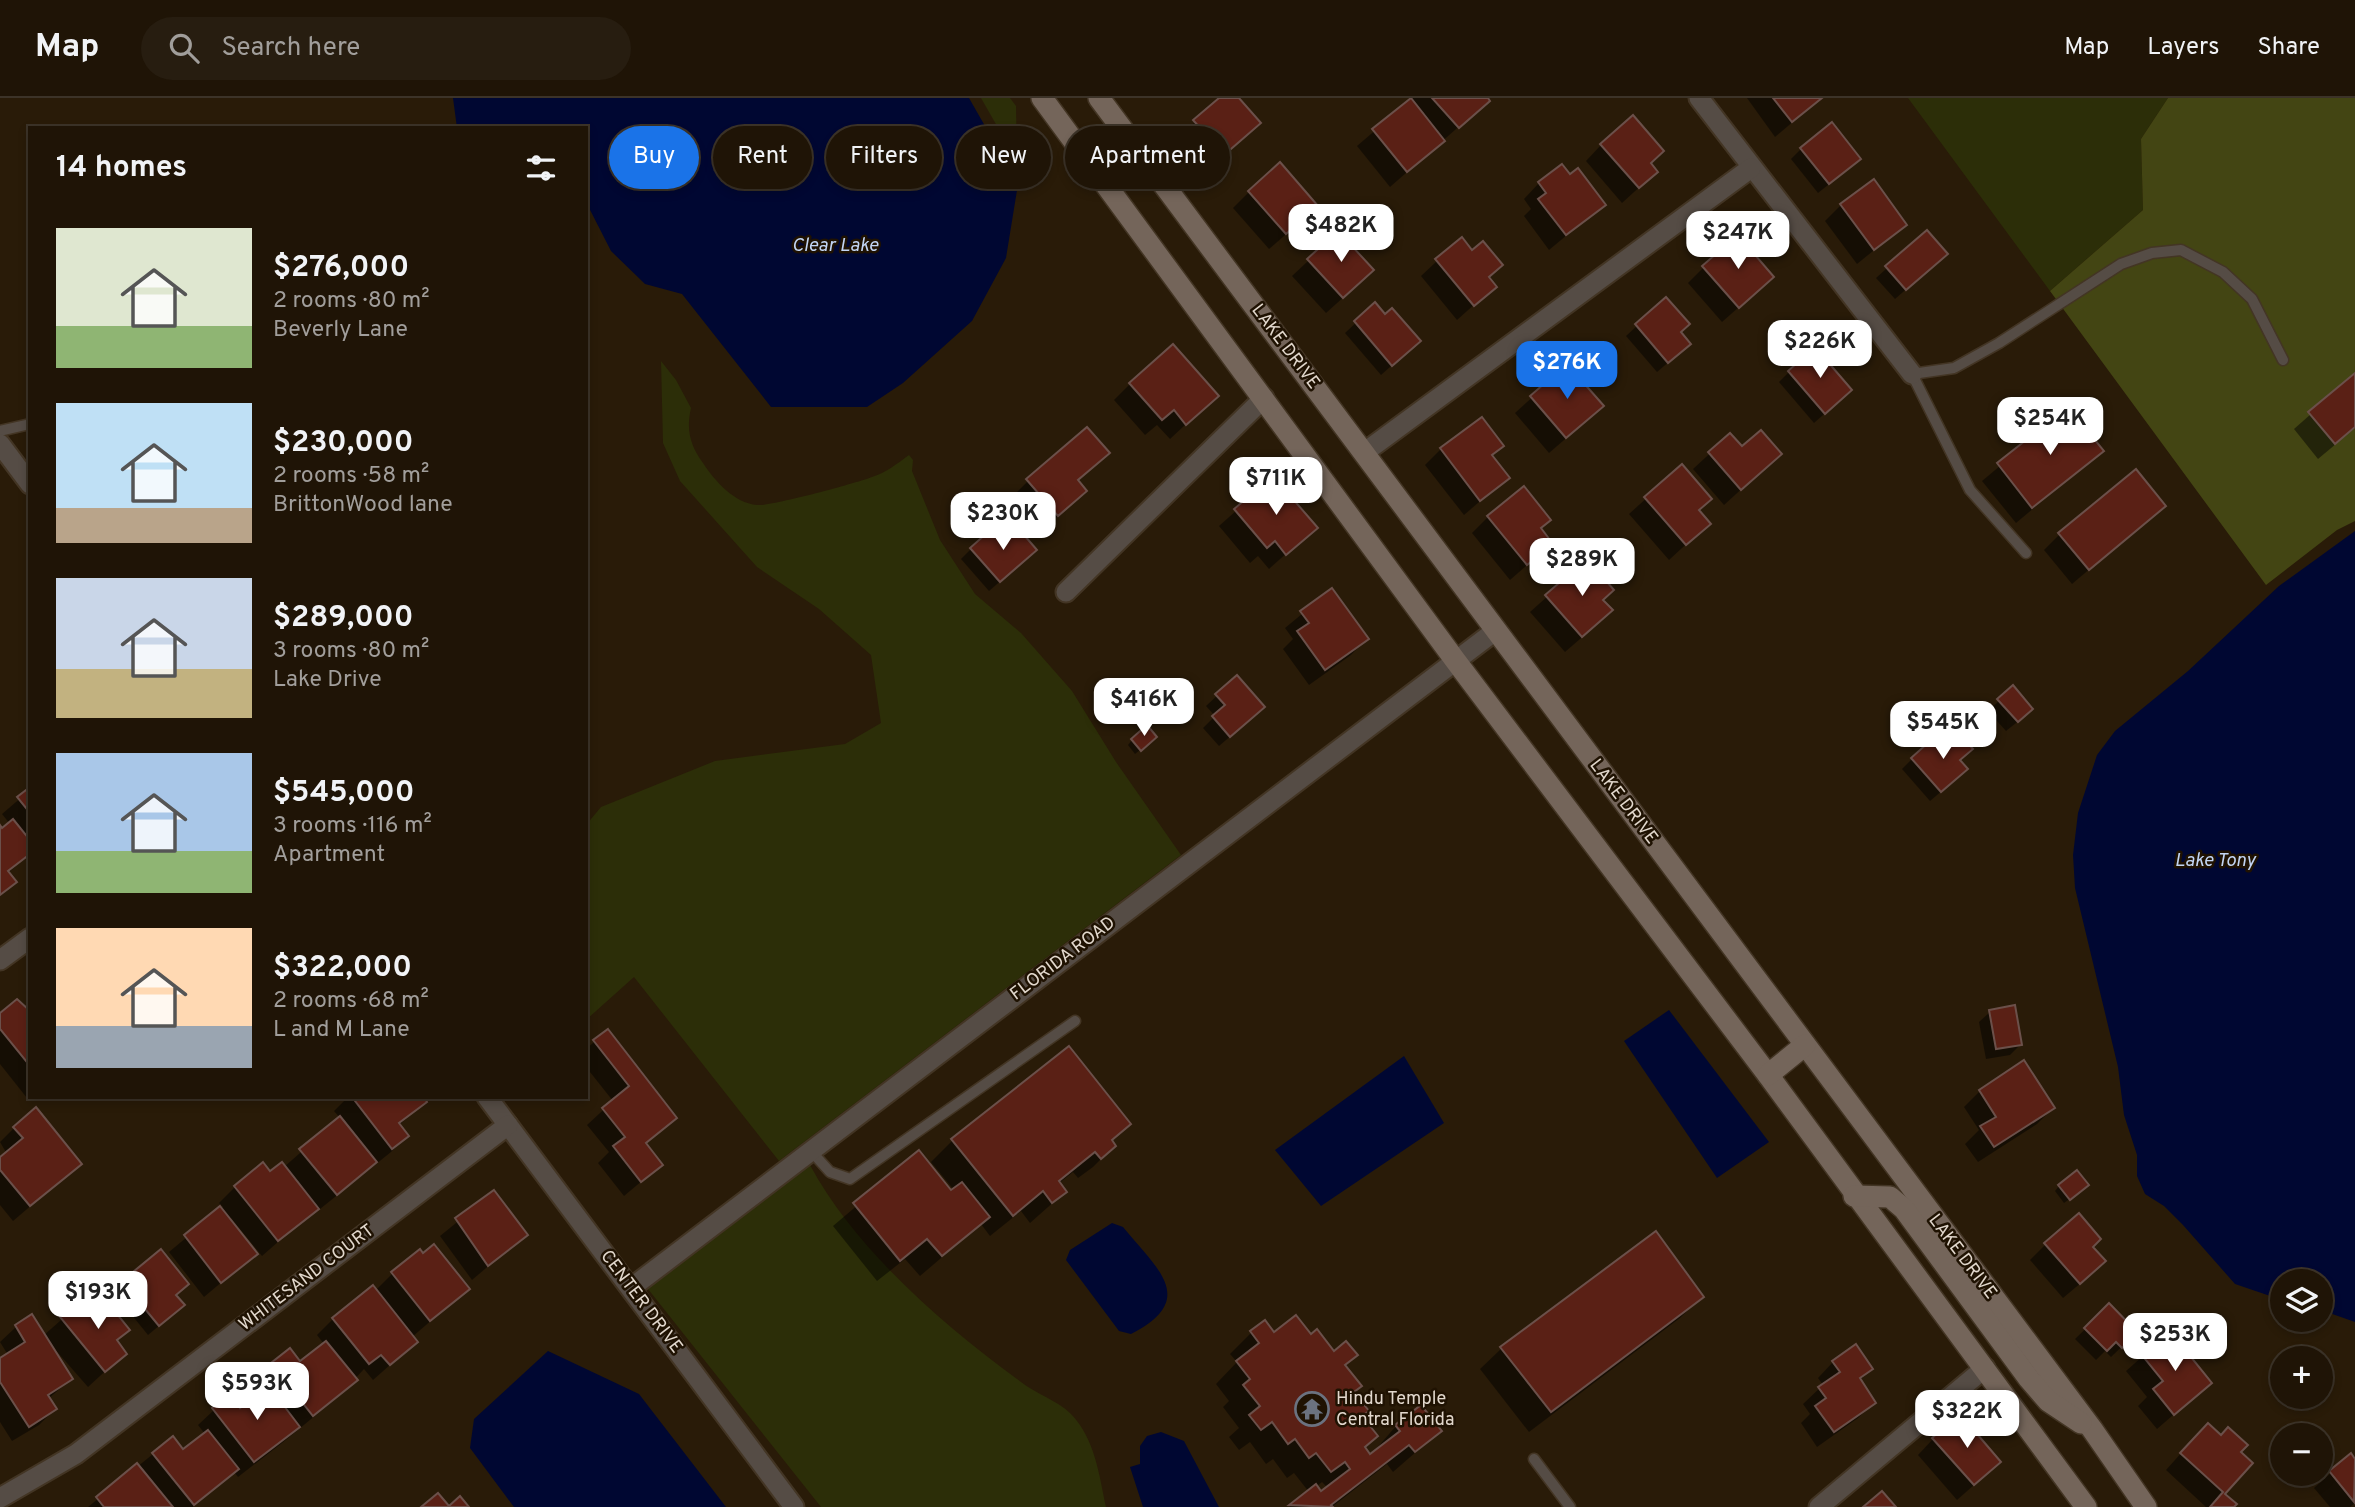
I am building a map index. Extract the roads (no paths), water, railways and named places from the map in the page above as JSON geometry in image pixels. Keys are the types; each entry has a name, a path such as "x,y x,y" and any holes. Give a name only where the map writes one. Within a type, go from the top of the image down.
{"main road":[{"path":"1042,98 1455,660 1768,1075 1854,1196 1985,1368 2086,1507"},
{"name":"LAKE DRIVE","path":"1098,98 1365,452 1495,631 2092,1429 2146,1507"},
{"path":"1768,1075 1805,1045"},
{"path":"1854,1196 1890,1197 1904,1209 2035,1386 2048,1401 2092,1429"}],"street":[{"path":"1699,98 1912,374"},
{"path":"1365,452 1751,168"},
{"path":"1066,592 1264,398"},
{"path":"0,444 28,481"},
{"name":"FLORIDA ROAD","path":"631,1288 1495,631"},
{"path":"0,960 28,939"},
{"name":"CENTER DRIVE","path":"488,1099 794,1507"},
{"name":"WHITESAND COURT","path":"0,1498 76,1454 508,1125"},
{"path":"1819,1507 1985,1368"}],"lane":[{"path":"2026,553 1970,490 1912,374 1954,368 2121,264 2152,253 2181,250 2223,272 2252,299 2283,360"},
{"path":"0,431 28,419"},
{"path":"14,426 28,424"},
{"path":"811,1151 830,1172 850,1179 954,1109 1075,1021"},
{"path":"1534,1459 1570,1507"}],"water":[{"name":"Clear Lake","path":"453,98 969,98 985,126 956,126 956,189 1017,189 1006,258 972,321 903,383 867,407 771,407 682,294 645,284 611,251 588,206 588,126 457,126"},
{"name":"Lake Tony","path":"2355,531 2355,1322 2333,1314 2333,1269 2270,1269 2270,1296 2235,1284 2164,1206 2145,1194 2137,1176 2137,1155 2124,1115 2118,1067 2075,888 2073,855 2078,813 2097,755 2115,731 2188,671 2279,586"},
{"path":"1669,1010 1769,1142 1717,1178 1624,1041"},
{"path":"1404,1056 1444,1123 1321,1206 1275,1150"},
{"path":"1112,1223 1123,1227 1158,1270 1165,1283 1167,1296 1163,1308 1152,1321 1131,1334 1119,1331 1066,1260 1070,1250"},
{"path":"548,1351 639,1394 726,1507 514,1507 470,1448 474,1419"},
{"path":"1161,1432 1184,1441 1219,1507 1143,1507 1130,1467 1140,1464 1140,1446 1147,1436"}],"place":[{"name":"Hindu Temple Central Florida","path":"1312,1409"}]}
